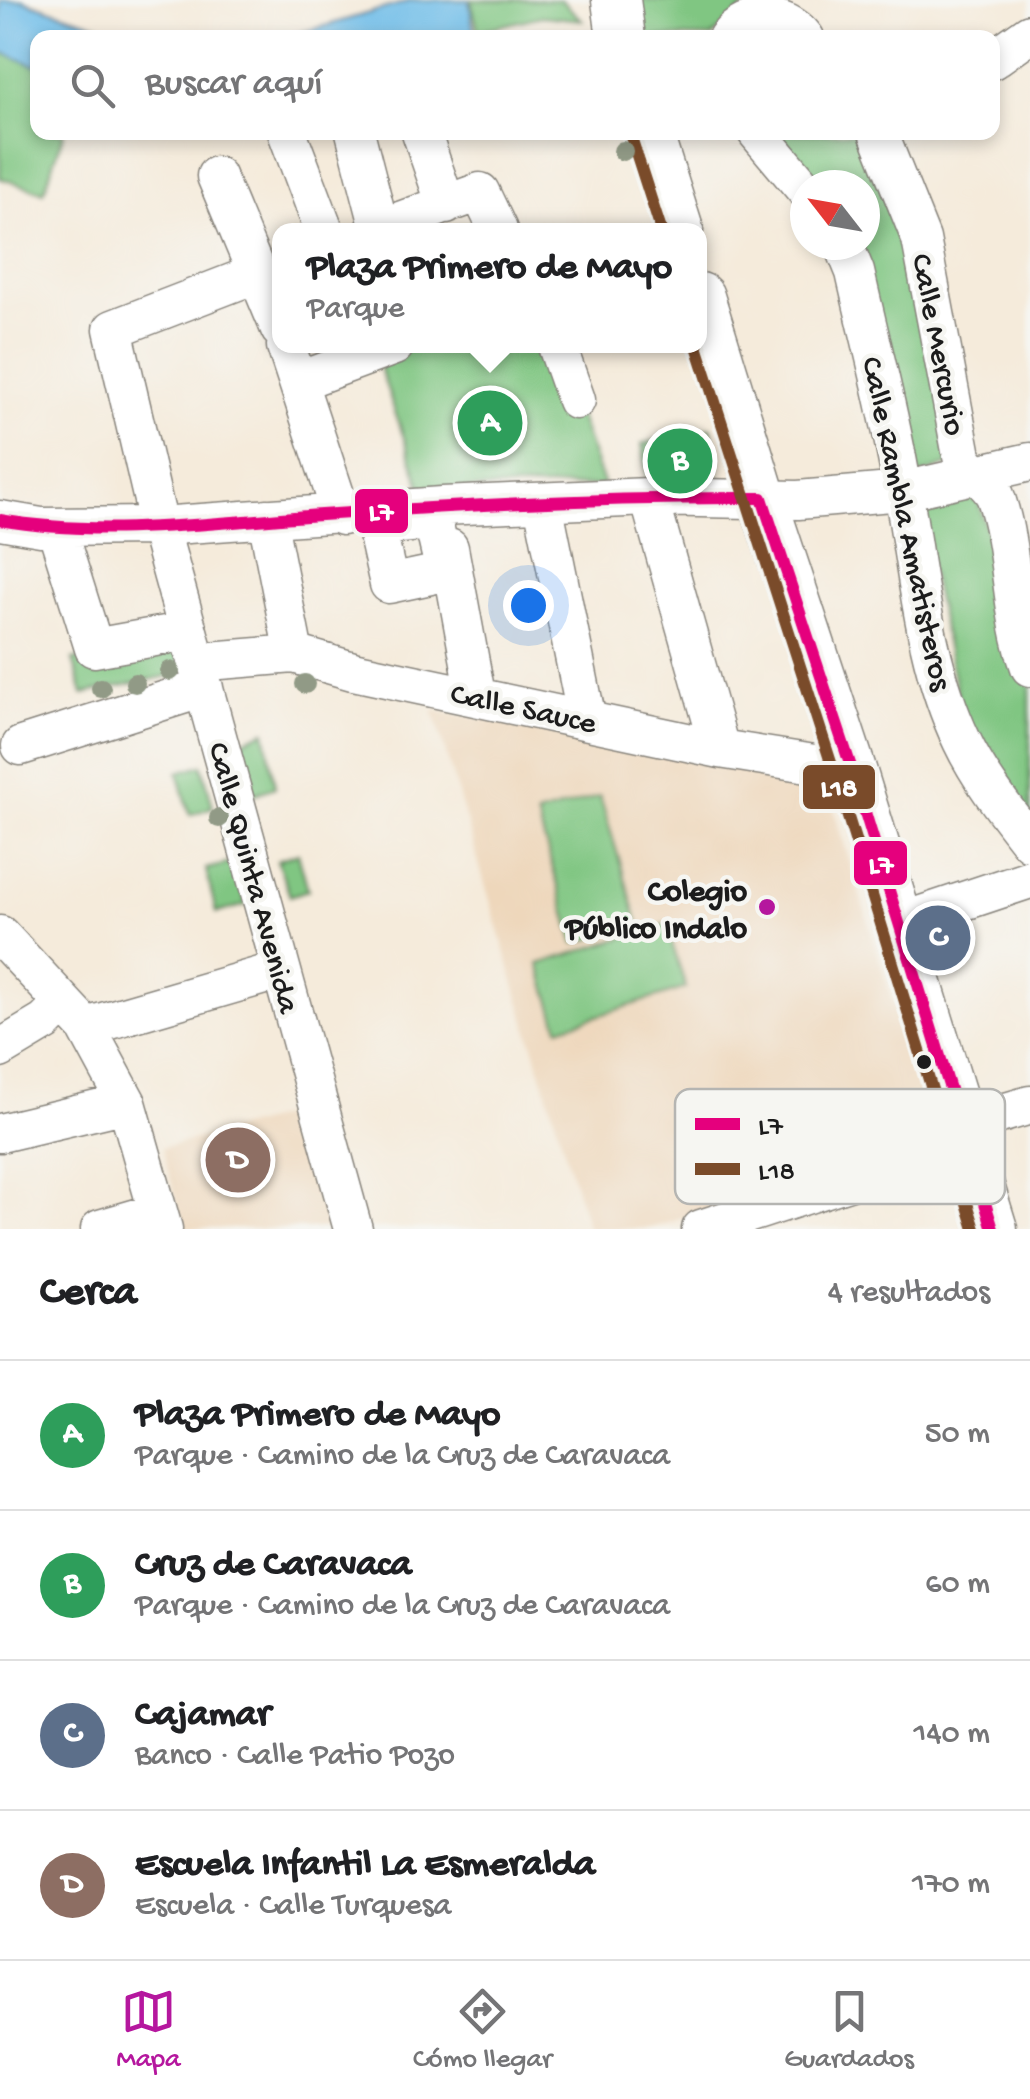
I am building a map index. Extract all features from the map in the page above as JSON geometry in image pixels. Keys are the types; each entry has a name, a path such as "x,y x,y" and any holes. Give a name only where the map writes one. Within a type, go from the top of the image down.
{"main road":[{"path":"616,0 620,30"},
{"path":"651,140 677,223"},
{"path":"707,320 852,770 948,1089"},
{"path":"985,1204 993,1229"}],"street":[{"path":"1000,54 1030,33"},
{"path":"290,140 321,223"},
{"path":"358,140 376,223"},
{"path":"424,140 446,205"},
{"path":"764,140 790,172"},
{"name":"Calle Mercurio","path":"885,140 921,239 934,306 951,307 955,312 977,444 1011,465 995,497 1021,597 1030,667"},
{"path":"216,176 272,309"},
{"path":"397,223 480,192 495,223"},
{"name":"Calle Rambla Amatisteros","path":"850,260 903,491 927,629 951,714 986,784 1030,842"},
{"name":"Calle Quinta Avenida","path":"258,273 112,329 159,526 353,1229"},
{"path":"342,516 320,365 367,353"},
{"path":"559,353 576,400"},
{"path":"0,520 56,526 159,526 442,506 649,497 798,500 903,491 1011,465"},
{"path":"649,497 720,749"},
{"path":"543,503 587,720"},
{"path":"442,506 476,695"},
{"path":"267,518 294,654"},
{"path":"56,526 94,648 196,661"},
{"name":"Calle Sauce","path":"196,661 294,654 720,749 852,770"},
{"path":"22,746 196,661"},
{"path":"898,924 1030,879"},
{"path":"0,935 74,1016 127,1103 161,1221 100,1229"},
{"path":"0,1049 45,1022 282,970"},
{"path":"0,1133 127,1103"},
{"path":"1005,1116 1030,1106"},
{"path":"719,1226 777,1204"}],"shaded area":[{"path":"433,710 825,780 919,1089 675,1089 675,1204 729,1204 648,1229 588,1229"},
{"path":"298,1113 330,1229 184,1229 162,1148"}],"green space":[{"path":"471,0 561,0 582,20 542,16 478,30"},
{"path":"633,0 746,0 742,10 720,30 639,30"},
{"path":"0,44 30,53 30,140 62,140 44,192 0,178"},
{"path":"779,140 873,140 903,206 956,462 915,477 859,260 880,260 880,170 799,170"},
{"path":"397,353 556,353 604,486 422,490 377,360"},
{"path":"711,428 717,478 648,481 642,444"},
{"path":"975,489 1030,684 1030,833 967,739 915,500"},
{"path":"183,635 192,671 83,694 73,660"},
{"path":"265,731 275,787 249,796 239,742"},
{"path":"202,765 213,807 190,815 178,772"},
{"path":"600,796 639,925 575,944 537,815"},
{"path":"298,853 308,890 290,896 277,860"},
{"path":"235,862 246,905 216,913 206,869"},
{"path":"666,924 686,988 559,1028 539,964"}],"water":[{"path":"0,0 22,0 114,30 30,30 30,63 0,52"},
{"path":"413,0 469,0 474,30 311,30"}],"transit line":[{"name":"L18","path":"632,140 659,223"},
{"name":"L18","path":"699,353 932,1089"},
{"name":"L7","path":"0,520 83,528 167,527 495,504 762,498 852,770 950,1089"},
{"name":"L18","path":"967,1204 975,1229"},
{"name":"L7","path":"985,1204 993,1229"}],"place":[{"name":"Plaza Primero de Mayo","path":"490,423"},
{"name":"Cruz de Caravaca","path":"680,461"},
{"name":"Colegio Público Indalo","path":"767,907"},
{"name":"Cajamar","path":"938,938"},
{"name":"Escuela Infantil La Esmeralda","path":"238,1160"}]}
